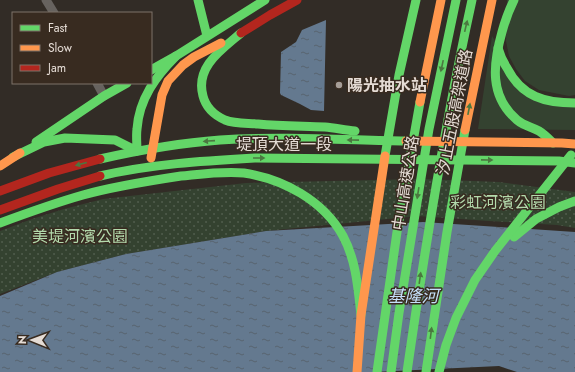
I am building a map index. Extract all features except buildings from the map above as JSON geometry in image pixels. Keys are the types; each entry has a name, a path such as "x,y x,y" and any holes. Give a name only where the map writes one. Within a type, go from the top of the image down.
{"main road":[{"path":"198,0 207,36"},
{"path":"152,69 265,0"},
{"path":"150,166 162,95 168,81 183,65 194,57 241,33 297,0"},
{"path":"357,372 362,315 377,206 399,75 414,11 415,0"},
{"path":"377,372 390,275 405,184 441,0"},
{"name":"中山高速公路","path":"391,372 400,305 429,129 456,0"},
{"name":"中山高速公路","path":"407,372 424,253 443,143 472,0"},
{"name":"汐止五股高架道路","path":"426,372 455,183 476,70 492,0"},
{"path":"497,0 495,29 499,51 508,72 516,83 528,94 544,100 560,103 575,103"},
{"path":"514,0 506,19 495,60 494,72 496,86 506,108 512,115 524,125 541,132 553,142"},
{"path":"241,33 212,59 206,66 202,75 202,95 211,111 218,117 225,121 232,122 280,126 326,127 420,141"},
{"path":"152,83 165,66 176,56"},
{"path":"0,166 104,96 125,84"},
{"path":"13,157 44,142 66,138 115,140 137,151 136,128 142,106 152,84"},
{"name":"堤頂大道一段","path":"0,191 44,174 105,158 153,148 204,142 255,139 553,142 575,144"},
{"path":"439,372 457,317 483,268 522,216 575,150"},
{"name":"堤頂大道一段","path":"0,210 66,185 95,178 150,166 210,160 255,158 575,162"},
{"path":"0,223 82,195 150,181 208,173 234,172 252,174 272,179 296,190 314,201 341,232 348,246 354,265 362,315"},
{"path":"483,268 536,219 559,207 575,201"}],"street":[{"path":"46,0 53,12"},
{"path":"98,84 104,96"}],"green space":[{"path":"507,0 575,0 575,95 569,96 539,90 525,81 516,69 509,56 506,41"},
{"path":"492,36 527,93 575,105 575,130 478,129"},
{"name":"美堤河濱公園","path":"421,179 499,182 575,192 575,228 557,225 418,216 266,231 126,254 57,272 0,294 0,231 64,209 103,199 246,183"}],"water":[{"path":"326,20 324,111 311,110 281,95 281,52 296,42 302,30"},
{"name":"基隆河","path":"423,222 575,232 575,372 517,372 499,366 374,372 0,372 0,296 57,272 126,254 266,231"}],"traffic: fast":[{"path":"198,0 207,36"},
{"path":"152,69 265,0"},
{"path":"385,156 399,75 416,0"},
{"path":"391,372 399,313 429,129 456,0"},
{"path":"407,372 436,185 472,0"},
{"path":"514,0 504,24 499,44 495,68 498,90 508,111 517,120 522,124 539,131 553,143"},
{"path":"241,33 218,53 206,68 203,76 203,96 208,108 217,116 237,123 325,127 355,131"},
{"path":"498,48 503,61 513,78 527,92 544,100 575,103"},
{"path":"13,157 44,142 65,138 115,140 137,151 138,118 145,98 155,80 176,56"},
{"path":"36,142 104,96 125,84"},
{"path":"377,372 397,232 420,102"},
{"path":"426,372 447,232 465,130"},
{"path":"100,159 160,147 220,140 290,138 406,141"},
{"path":"439,372 446,345 456,318 475,280 495,251 571,155"},
{"path":"100,176 158,166 255,158 559,161 575,163"},
{"path":"0,223 73,198 132,184 181,176 212,173 236,172 259,176 273,180 301,193 325,212 335,223 343,236 354,264 361,315"},
{"path":"514,237 536,219 559,207 575,201"}],"traffic: slow":[{"path":"420,102 441,0"},
{"path":"465,130 492,0"},
{"path":"151,158 162,95 168,81 183,65 194,57 221,43"},
{"path":"406,141 575,144"},
{"path":"0,166 20,153"},
{"path":"357,372 361,315 385,156"}],"traffic: jam":[{"path":"241,33 297,0"},
{"path":"0,191 49,173 100,159"},
{"path":"0,210 58,189 100,176"}],"place":[{"name":"陽光抽水站","path":"339,85"}],"park label":[{"name":"彩虹河濱公園","path":"498,202"}]}
